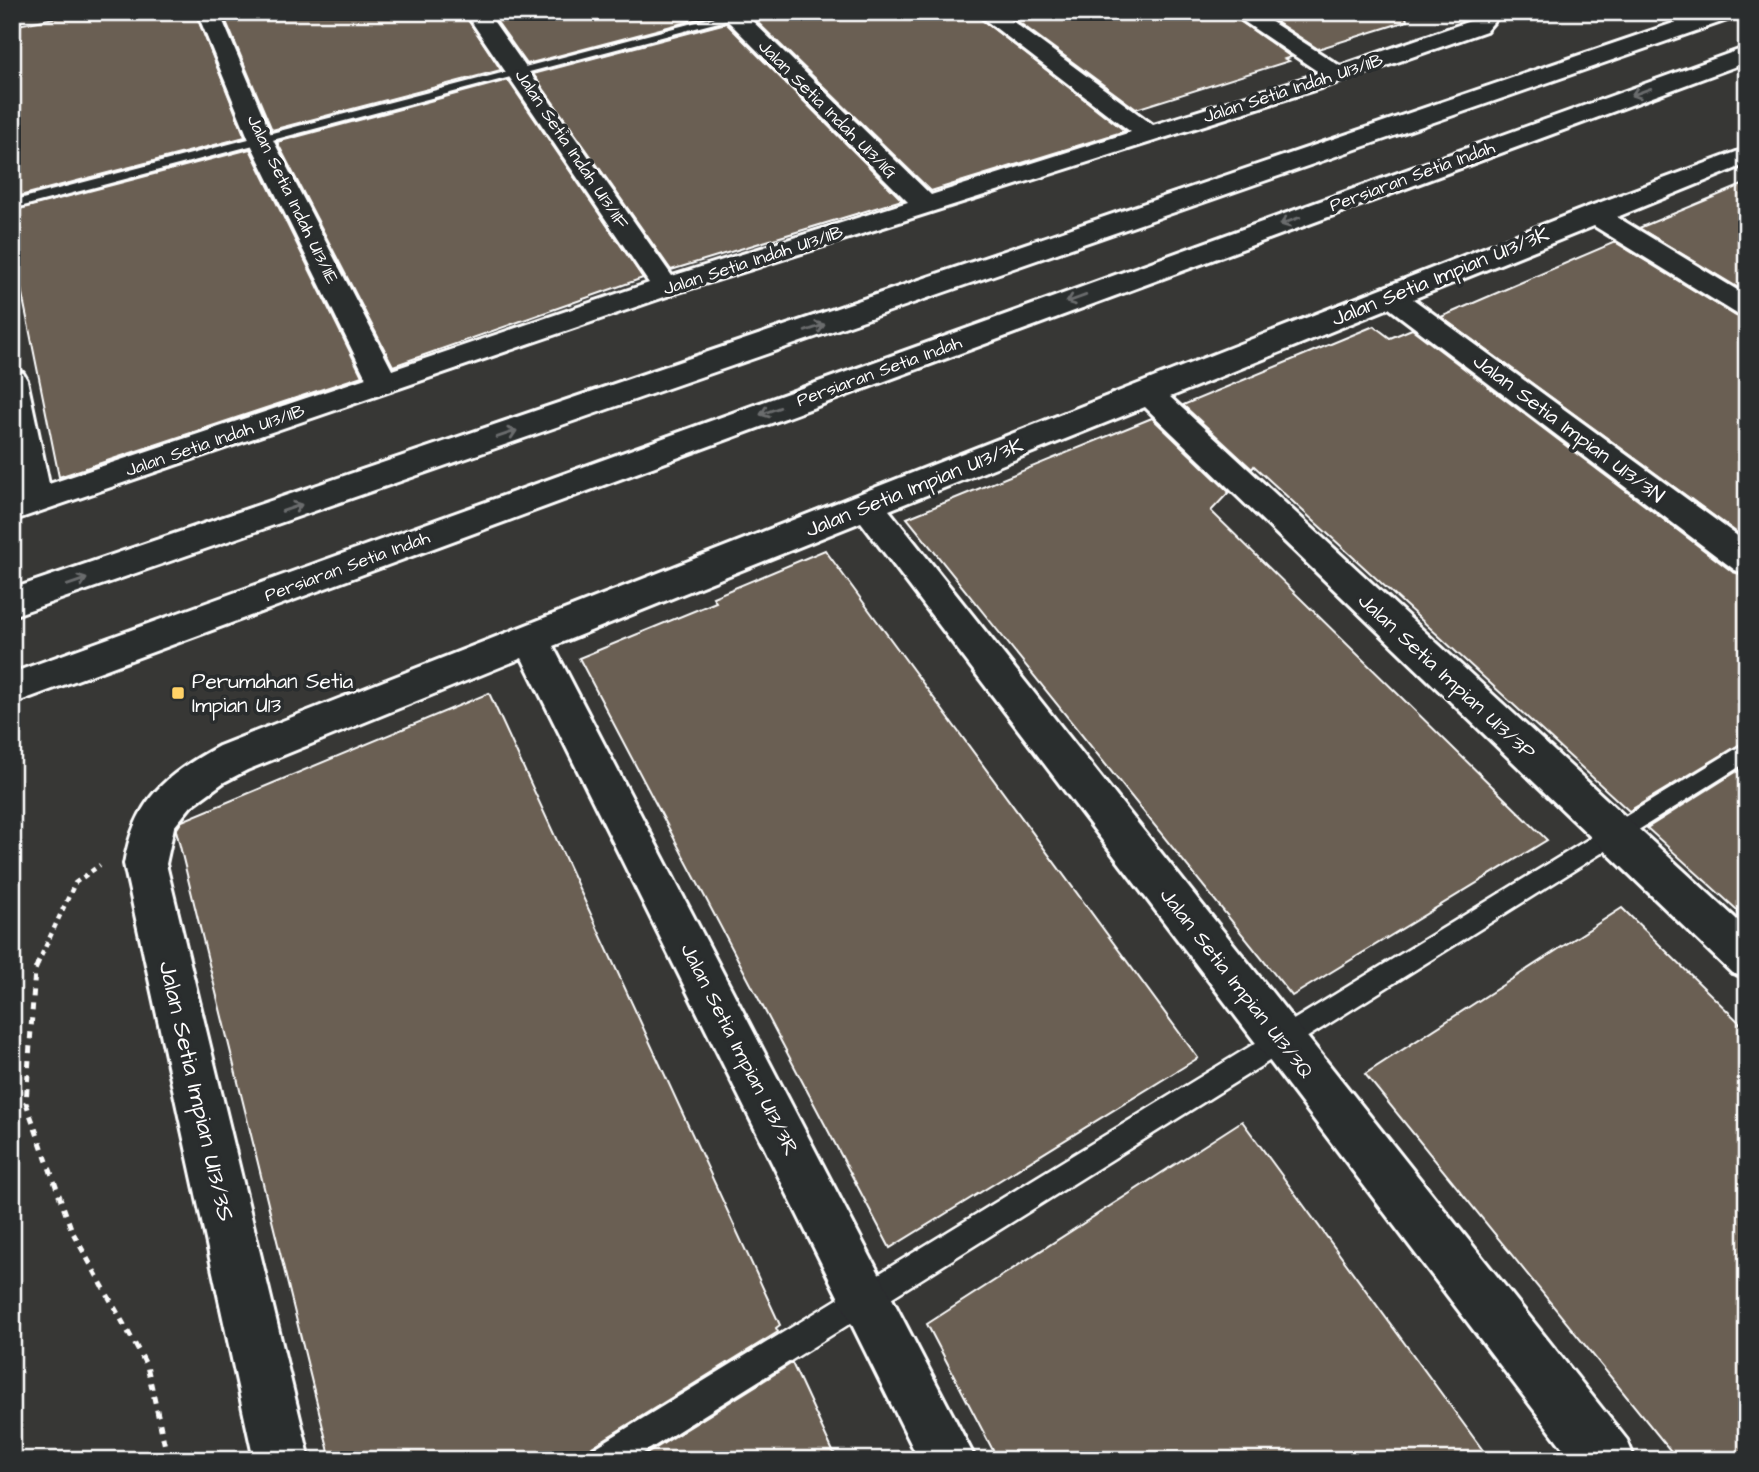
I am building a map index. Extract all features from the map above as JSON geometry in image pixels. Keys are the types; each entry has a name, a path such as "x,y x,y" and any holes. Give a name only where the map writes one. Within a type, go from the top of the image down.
{"street":[{"name":"Jalan Setia Indah U13/11E","path":"208,12 262,142 384,384"},
{"name":"Jalan Setia Indah U13/11F","path":"476,12 666,287"},
{"path":"986,12 1150,135"},
{"path":"1241,12 1338,75"},
{"path":"12,603 1661,25 1728,12"},
{"name":"Jalan Setia Indah U13/11B","path":"24,505 666,287 1338,75 1478,26 1492,13"},
{"name":"Jalan Setia Indah U13/11G","path":"738,14 926,205"},
{"name":"Persiaran Setia Indah","path":"12,689 1747,54"},
{"path":"1705,68 1747,64"},
{"name":"Jalan Setia Impian U13/3K","path":"233,758 1747,155"},
{"path":"1594,214 1747,308"},
{"name":"Jalan Setia Impian U13/3N","path":"1391,296 1747,561"},
{"path":"12,380 24,505"},
{"name":"Jalan Setia Impian U13/3P","path":"1148,393 1747,958"},
{"name":"Jalan Setia Impian U13/3Q","path":"866,505 1607,1460"},
{"name":"Jalan Setia Impian U13/3R","path":"531,639 948,1460"},
{"name":"Jalan Setia Impian U13/3S","path":"233,758 202,774 177,794 153,825 145,864 282,1460"}],"lane":[{"path":"12,205 262,142 738,14"},
{"path":"604,1460 1747,751"}],"path":[{"path":"153,825 75,883 35,970 26,1103 72,1231 147,1366 168,1460"},
{"path":"12,1110 26,1103"}],"building":[{"path":"86,12 195,12 245,137 12,198 12,26"},
{"path":"222,12 463,12 501,70 272,130"},
{"path":"490,12 716,12 717,14 527,64"},
{"path":"758,12 972,12 1125,131 931,191 751,16"},
{"path":"1005,12 1227,12 1291,57 1285,59 1289,61 1136,109"},
{"path":"1261,12 1405,12 1407,21 1318,49"},
{"path":"726,23 902,200 671,270 533,74"},
{"path":"508,80 643,278 393,366 277,142"},
{"path":"250,149 362,376 59,477 12,244 12,211"},
{"path":"1747,183 1747,293 1639,228"},
{"path":"1615,242 1736,316 1747,319 1747,540 1441,317"},
{"path":"1374,326 1390,338 1412,329 1733,572 1747,576 1747,740 1629,811 1254,466 1252,469 1183,405"},
{"path":"1152,418 1229,492 1211,511 1547,840 1292,996 907,518"},
{"path":"825,550 1198,1058 890,1248 579,658 716,602 713,597"},
{"path":"489,693 780,1325 776,1328 778,1332 592,1447 587,1460 331,1460 176,830 182,821"},
{"path":"1747,765 1747,919 1647,828"},
{"path":"1622,908 1747,1030 1747,1460 1678,1460 1365,1074"},
{"path":"1242,1121 1490,1460 998,1460 927,1324"},
{"path":"792,1363 837,1460 637,1460"}],"place":[{"name":"Perumahan Setia Impian U13","path":"178,693"}]}
